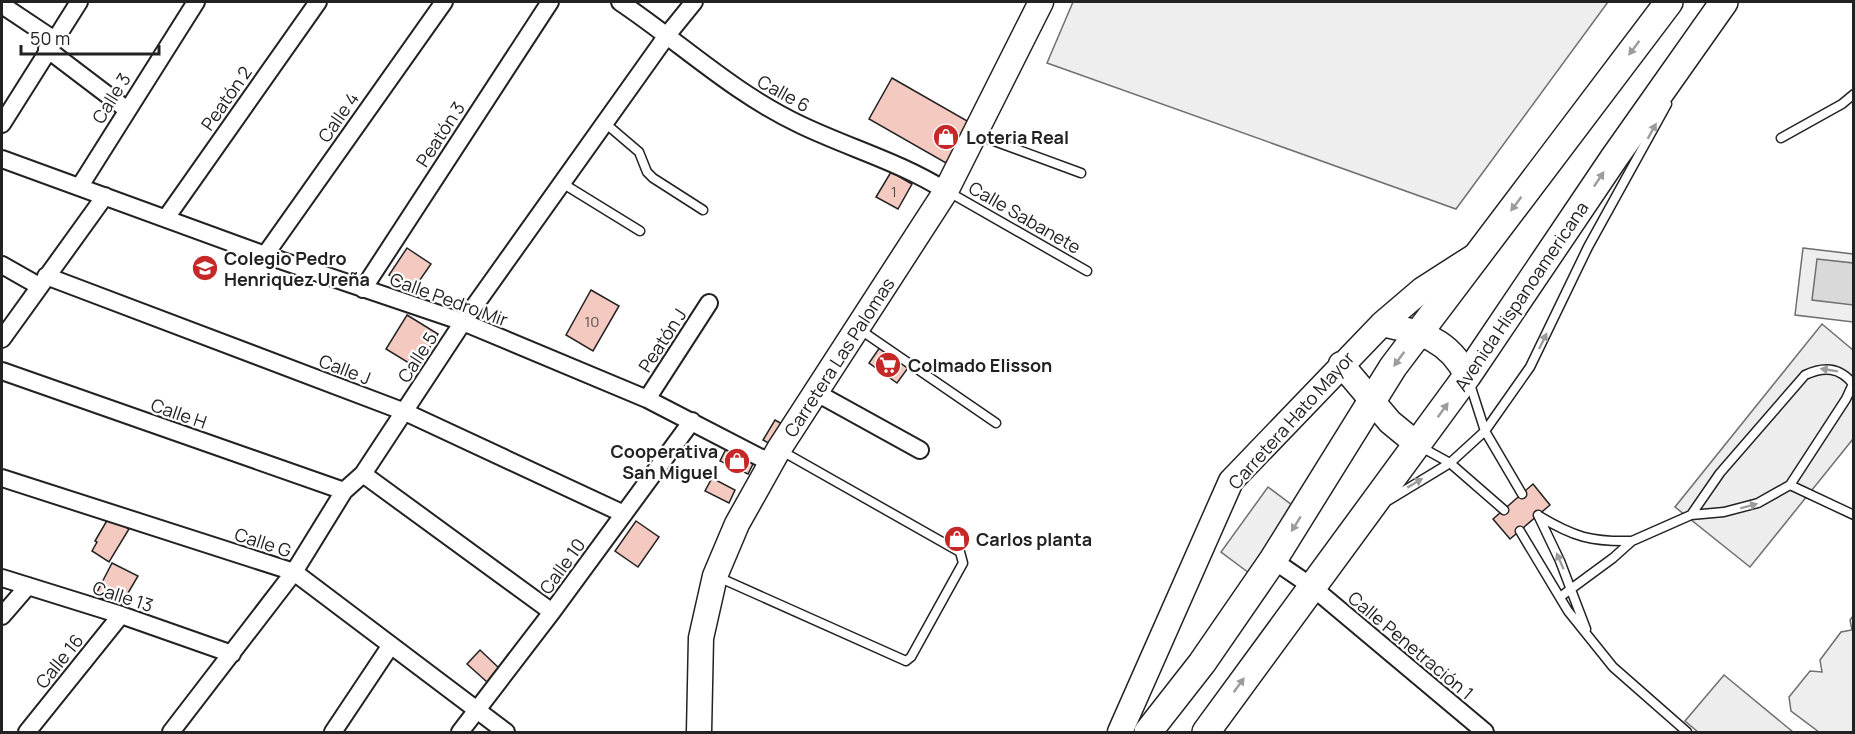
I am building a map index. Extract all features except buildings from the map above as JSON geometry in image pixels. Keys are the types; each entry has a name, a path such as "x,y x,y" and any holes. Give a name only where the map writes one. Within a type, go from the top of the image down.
{"main road":[{"path":"1148,732 1202,663 1273,560 1371,401 1418,333 1670,2"},
{"name":"Avenida Hispanoamericana","path":"1206,732 1467,376 1614,158 1724,2"}],"street":[{"path":"2,124 50,44 79,2"},
{"name":"Calle 3","path":"80,186 126,109 196,2"},
{"name":"Peatón 2","path":"165,218 318,2"},
{"name":"Calle 4","path":"265,255 444,2"},
{"name":"Peatón 3","path":"363,289 550,2"},
{"name":"Calle 6","path":"620,2 668,34 726,82 800,125 922,176 946,191"},
{"name":"Calle 5","path":"171,732 294,572 344,491 363,474 463,322 668,34 694,2"},
{"name":"Carretera Las Palomas","path":"705,731 701,638 715,576 737,524 814,392 859,328 946,191 1041,2"},
{"path":"2,5 126,109"},
{"name":"Calle Pedro Mir","path":"2,159 265,255 463,322 647,399 775,456"},
{"path":"2,339 105,196"},
{"name":"Carretera Hato Mayor","path":"1120,732 1231,482 1341,364 1382,324 1423,289 1478,254"},
{"name":"Calle J","path":"2,265 405,412 624,513"},
{"name":"Peatón J","path":"647,399 709,303"},
{"path":"1382,324 1418,333 1444,345 1458,358 1467,376"},
{"path":"1341,364 1371,401 1399,430 1418,445"},
{"name":"Calle H","path":"2,371 344,491"},
{"path":"814,392 920,450"},
{"name":"Calle 10","path":"460,732 552,612 692,421"},
{"path":"363,474 552,612"},
{"name":"Calle G","path":"2,478 294,572 506,732"},
{"path":"1273,560 1311,586"},
{"name":"Calle 13","path":"2,578 121,615 232,654"},
{"path":"2,616 28,586"},
{"name":"Calle Penetración 1","path":"1311,586 1485,732"},
{"name":"Calle 16","path":"27,732 121,615"},
{"path":"333,732 392,645"}],"lane":[{"path":"1679,83 1724,2"},
{"path":"1365,514 1450,463 1485,431 1530,367 1588,247 1673,93"},
{"path":"1781,138 1842,104 1854,94"},
{"path":"605,123 639,152 647,172 653,178 703,210"},
{"path":"975,134 1081,173"},
{"path":"562,183 640,231"},
{"name":"Calle Sabanete","path":"946,191 1088,272"},
{"path":"859,328 996,423"},
{"path":"1560,597 1632,541 1691,515 1724,512 1758,503 1790,485 1846,399 1853,384 1846,375 1832,368 1818,369 1805,375 1785,395 1720,473 1691,515"},
{"path":"1467,376 1485,431 1522,494"},
{"path":"1418,445 1450,463 1504,510"},
{"path":"715,576 906,661 911,657 963,563 960,552 775,456"},
{"path":"1790,485 1854,515"},
{"path":"1588,636 1571,588 1538,516 1567,534 1588,540 1632,541"},
{"path":"1520,531 1560,597 1613,667 1687,732"}],"shaded area":[{"path":"1073,2 1608,2 1456,209 1047,63"},
{"path":"1803,248 1853,254 1853,322 1795,315"},
{"path":"1817,259 1853,263 1853,305 1812,300"},
{"path":"1822,324 1853,350 1853,439 1750,567 1675,507"},
{"path":"1268,487 1296,508 1249,573 1221,552"},
{"path":"1853,616 1853,732 1819,732 1791,711 1789,697 1810,671 1822,672 1820,660 1841,632 1852,630 1850,620"},
{"path":"1724,675 1793,732 1698,732 1685,721"}],"place":[{"name":"Loteria Real","path":"946,137"},
{"name":"Colegio Pedro Henriquez Ureña","path":"205,268"},
{"name":"Colmado Elisson","path":"888,365"},
{"name":"Cooperativa San Miguel","path":"737,461"},
{"name":"Carlos planta","path":"957,539"}]}
